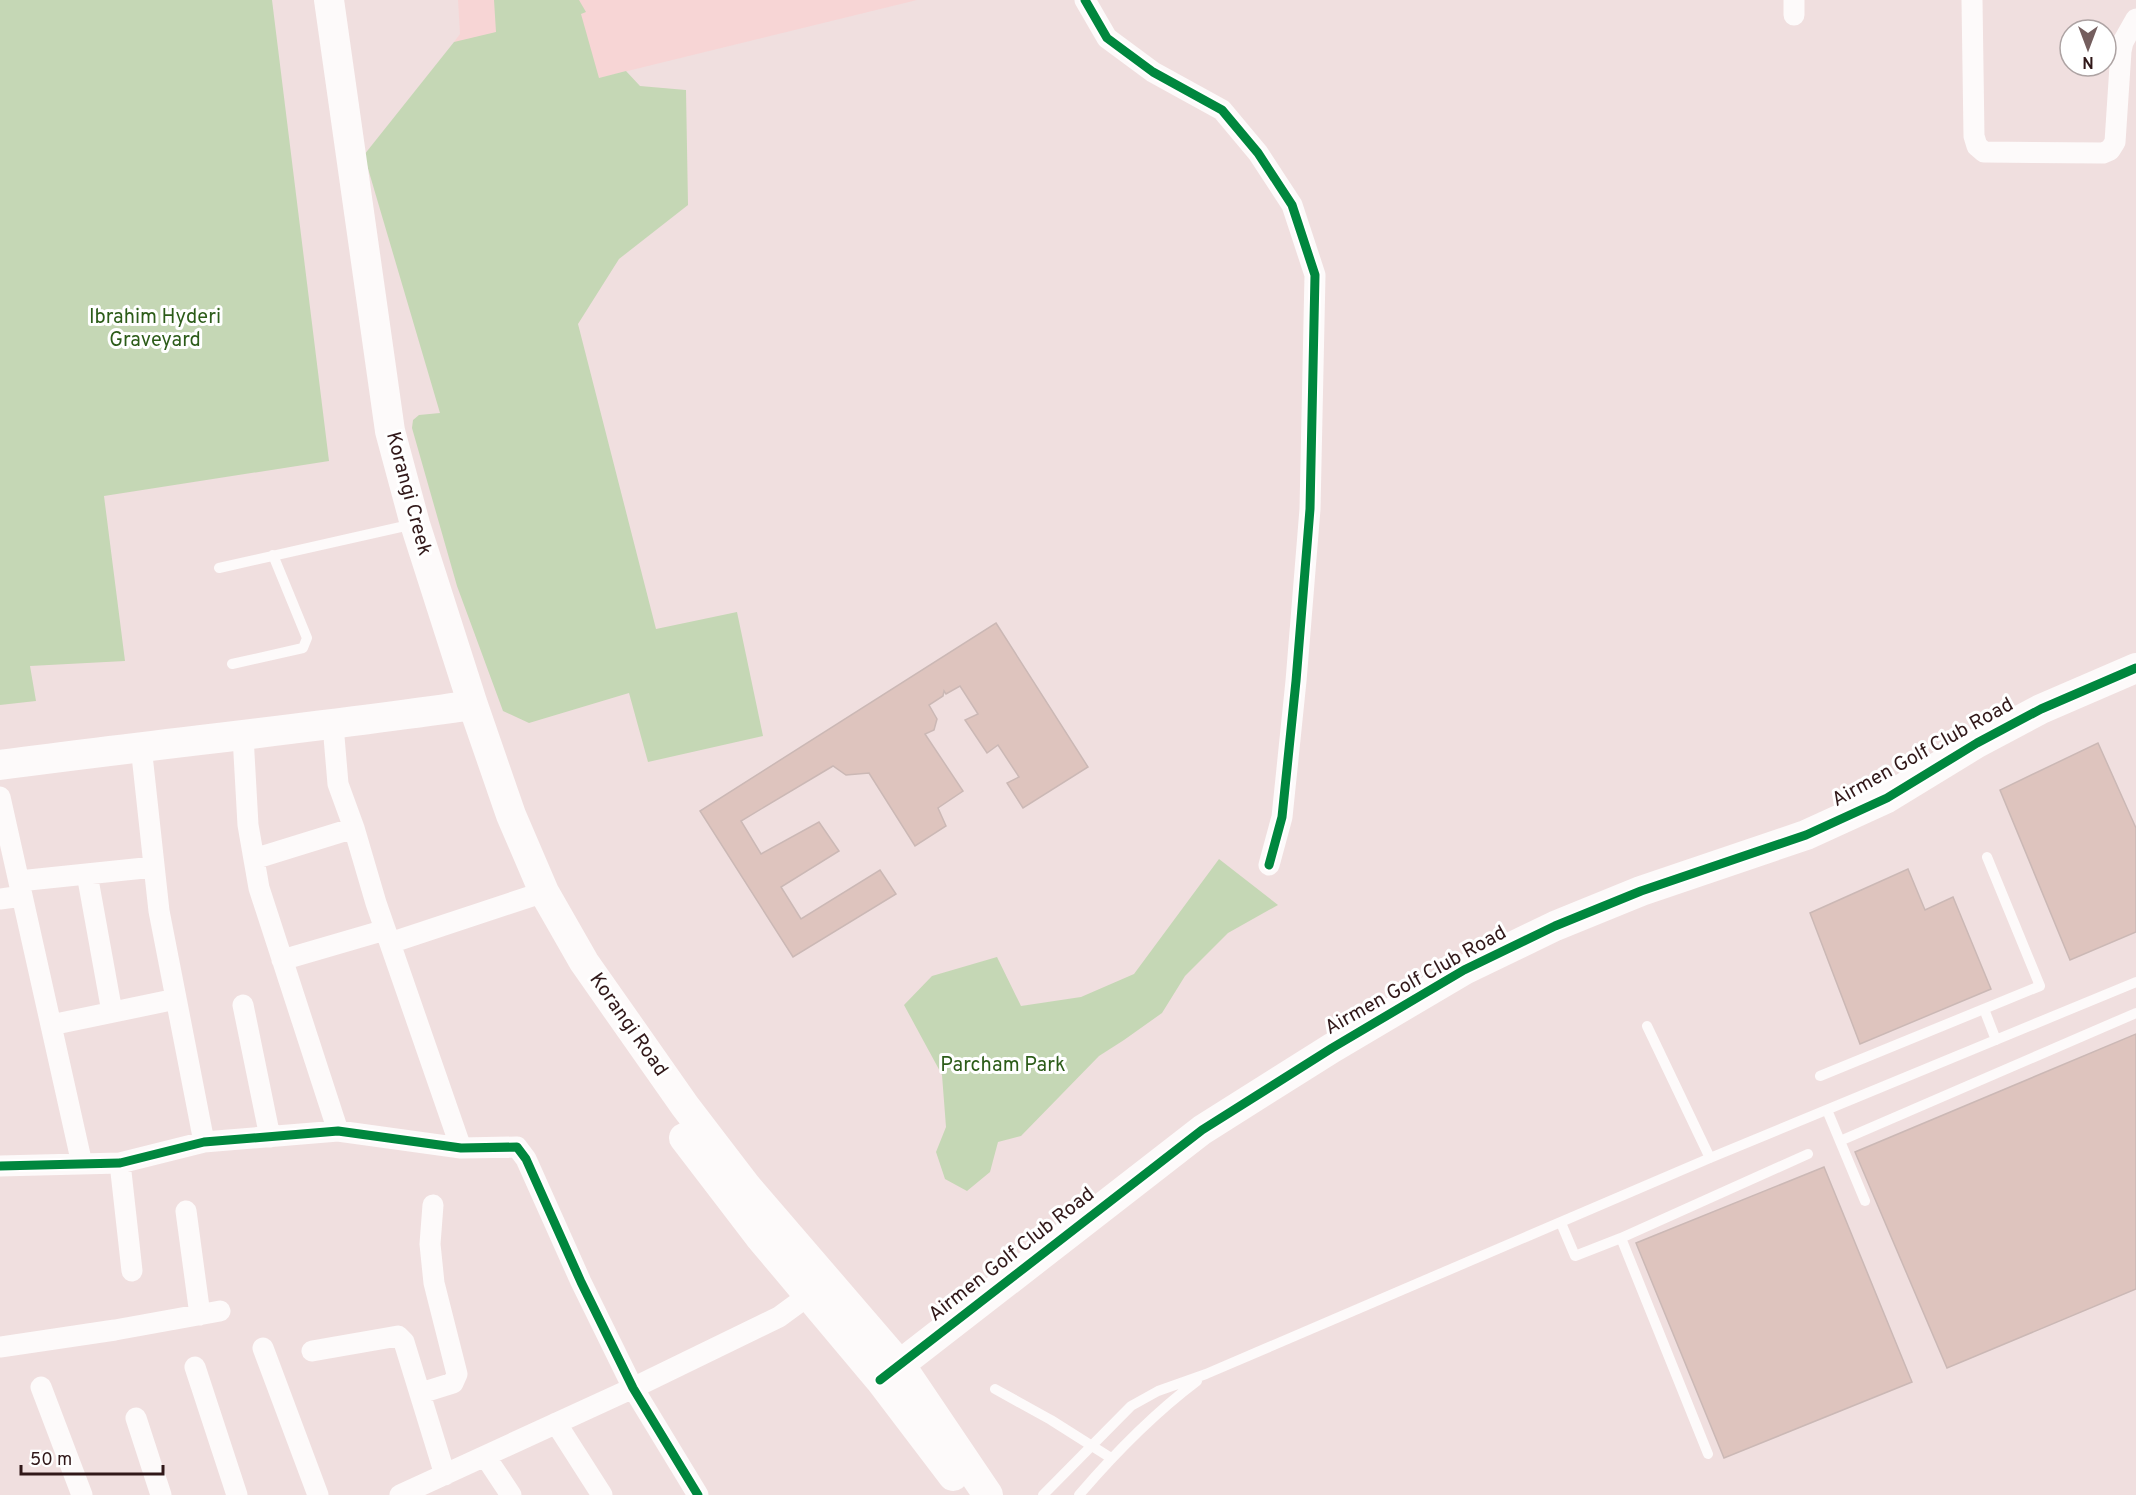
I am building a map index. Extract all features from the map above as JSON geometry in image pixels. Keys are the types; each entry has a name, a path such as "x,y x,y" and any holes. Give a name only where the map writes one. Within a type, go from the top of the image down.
{"street":[{"path":"1085,0 1107,38 1153,72 1222,110 1258,153 1292,205 1315,275 1310,509 1282,817 1269,865"},
{"path":"1972,0 1974,136 1977,146 1984,152 2103,153 2110,150 2115,142 2121,51 2123,42 2136,19"},
{"name":"Korangi Creek","path":"331,2 390,431 415,524 472,705 511,815 544,892 584,962"},
{"name":"Airmen Golf Club Road","path":"894,1378 1022,1269 1202,1130 1332,1048 1464,970 1555,926 1641,891 1806,835 1887,798 1977,742 2041,709 2136,668"},
{"name":"Airmen Golf Club Road","path":"894,1378 1208,1143 1338,1061 1470,983 1562,938 1643,905 1812,851 1890,816 1982,755 2047,722 2136,683"},
{"path":"0,765 141,746 333,725 472,705"},
{"path":"333,725 338,784 354,828 387,937 461,1148"},
{"path":"243,736 248,825 259,888 338,1131"},
{"path":"141,746 159,911 204,1142"},
{"path":"0,797 82,1164"},
{"path":"254,859 354,828"},
{"path":"0,899 21,889 87,874 154,867"},
{"path":"87,874 112,1012"},
{"path":"282,960 387,937 544,892"},
{"name":"Korangi Road","path":"584,962 685,1106 894,1378 988,1495"},
{"name":"Korangi Road","path":"584,962 606,1016 681,1134 759,1236 809,1295 894,1378 967,1495"},
{"path":"51,1026 176,999"},
{"path":"243,1005 270,1137"},
{"path":"0,1166 120,1163 204,1142 338,1131 461,1148 517,1147 522,1152 581,1282 633,1388 698,1495"},
{"path":"120,1163 132,1271"},
{"path":"421,1393 453,1383 457,1374 434,1283 430,1244 433,1205"},
{"path":"0,1347 210,1313 186,1211"},
{"path":"408,1493 779,1317 809,1295"},
{"path":"312,1351 398,1336 404,1342 421,1393 444,1475"},
{"path":"263,1348 318,1495"},
{"path":"195,1367 237,1495"},
{"path":"40,1387 82,1495"},
{"path":"136,1418 160,1495"},
{"path":"556,1423 602,1495"},
{"path":"485,1456 511,1495"}],"lane":[{"path":"219,568 415,524"},
{"path":"232,664 303,648 307,638 273,555"},
{"path":"1820,1076 2040,986 1987,857"},
{"path":"1043,1495 1131,1406 1158,1391 1206,1374 1710,1158 2136,982"},
{"path":"1984,1009 1996,1040"},
{"path":"1840,1141 2136,1013"},
{"path":"1647,1026 1710,1158"},
{"path":"1827,1110 1865,1201"},
{"path":"1561,1223 1575,1256 1621,1238 1808,1154"},
{"path":"1621,1238 1708,1454"},
{"path":"1079,1495 1111,1458 1154,1415 1206,1374"},
{"path":"995,1389 1093,1445 1111,1458"}],"shaded area":[{"path":"458,0 917,0 599,78 454,42 460,34"}],"green space":[{"name":"Ibrahim Hyderi Graveyard","path":"0,0 272,0 329,461 104,496 125,661 30,666 36,701 0,705"},
{"path":"494,0 579,0 586,12 581,14 599,78 626,71 640,86 686,90 688,205 619,259 578,324 656,629 737,612 763,736 648,762 629,693 529,723 503,711 457,586 412,428 413,420 419,415 440,413 364,155 454,42 496,32"},
{"name":"Parcham Park","path":"1219,859 1278,905 1228,933 1185,976 1162,1013 1099,1056 1021,1136 998,1142 990,1172 967,1191 945,1179 936,1152 946,1127 942,1075 904,1005 932,976 997,957 1021,1006 1081,997 1134,974"}],"building":[{"path":"996,623 1088,767 1023,808 1007,783 1019,777 998,745 987,753 965,720 978,714 960,686 946,694 944,691 943,696 929,705 937,719 934,730 925,734 963,791 938,808 946,826 915,846 869,773 846,775 833,766 741,821 761,854 819,822 839,851 781,887 801,919 880,870 896,894 793,957 700,811"},
{"path":"2098,743 2136,828 2136,932 2070,960 2000,790"},
{"path":"1908,869 1925,910 1953,897 1991,989 1860,1044 1810,913"},
{"path":"2136,1034 2136,1289 1947,1368 1855,1152"},
{"path":"1824,1167 1912,1382 1724,1458 1636,1243"}],"cycle path":[{"path":"1085,0 1107,38 1153,72 1222,110 1258,153 1292,205 1315,275 1310,509 1282,817 1269,865"},
{"path":"880,1380 1202,1130 1332,1048 1464,970 1555,926 1641,891 1806,835 1887,798 1977,743 2041,709 2136,668"},
{"path":"0,1166 120,1163 204,1142 338,1131 461,1148 517,1147 526,1159 581,1282 633,1388 698,1495"}]}
